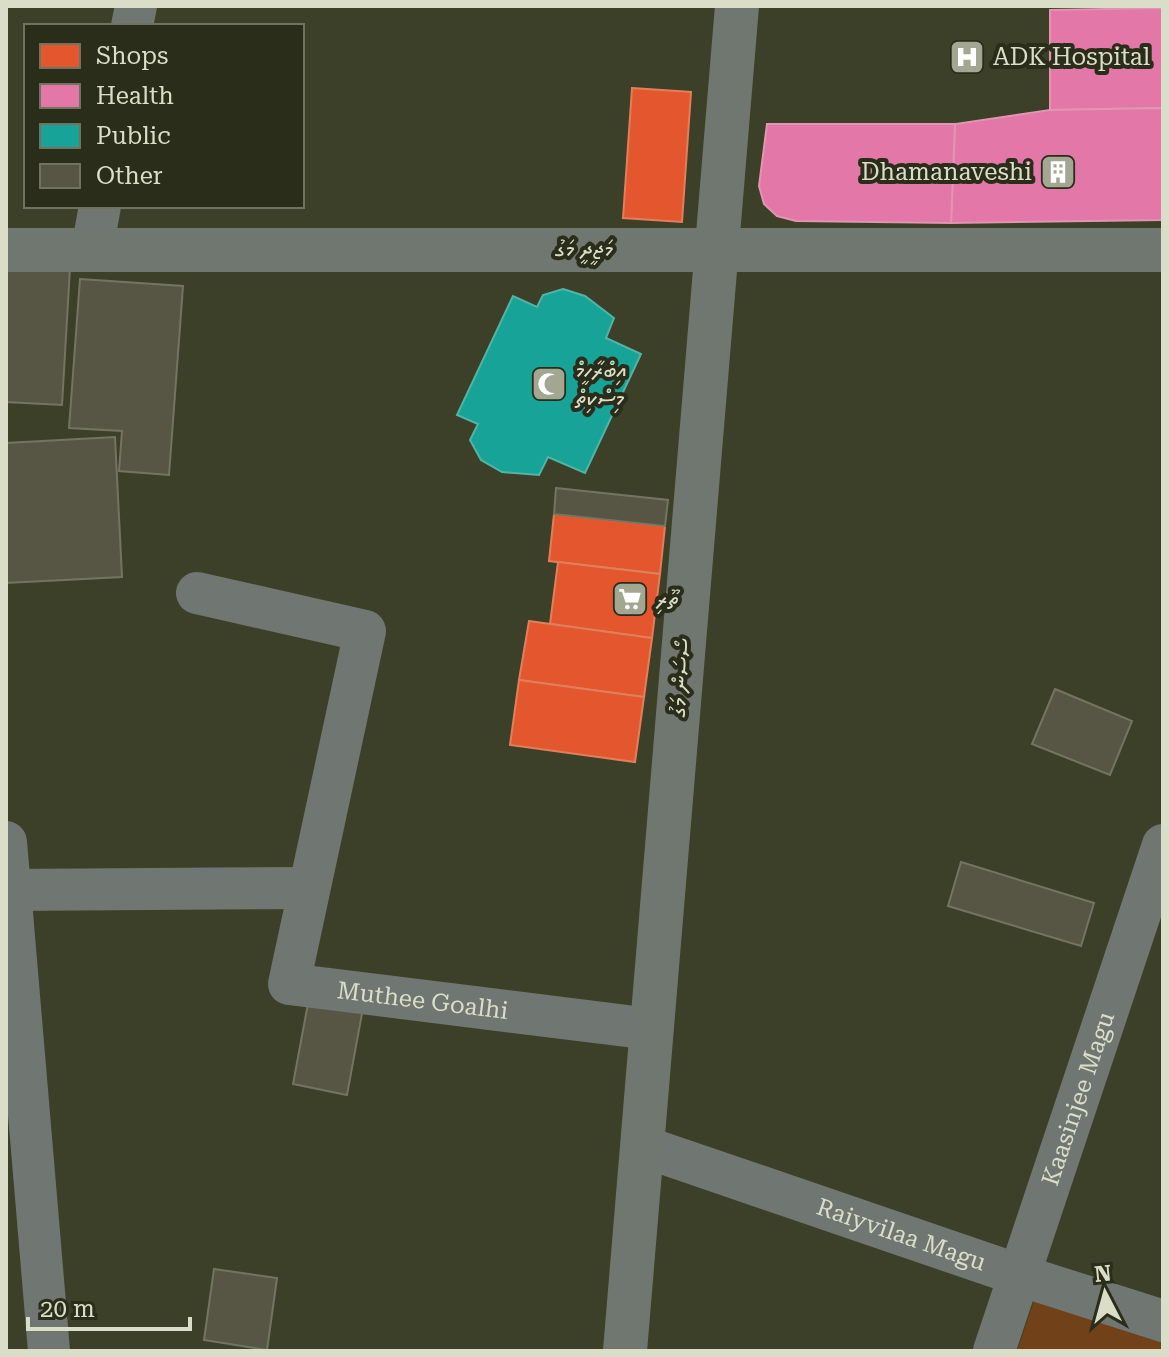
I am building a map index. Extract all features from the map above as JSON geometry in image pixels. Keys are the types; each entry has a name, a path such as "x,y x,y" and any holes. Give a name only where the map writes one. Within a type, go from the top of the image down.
{"street":[{"name":"ސޯސަން މަގު","path":"625,1351 737,6"},
{"path":"92,250 100,208"},
{"name":"މަޖީދީ މަގު","path":"6,250 1163,250"},
{"name":"Muthee Goalhi","path":"197,593 365,631 289,984 651,1029"},
{"path":"6,842 49,1351"},
{"name":"Kaasinjee Magu","path":"994,1351 1163,845"},
{"path":"8,890 309,888"},
{"name":"Raiyvilaa Magu","path":"642,1146 1163,1321"}],"shaded area":[{"path":"1034,1301 1163,1341 1163,1351 1017,1351"}],"building: Shops":[{"path":"632,88 691,92 682,222 623,218"},
{"path":"554,514 665,526 660,574 549,561"},
{"path":"558,562 660,574 652,638 550,624"},
{"path":"529,621 652,638 644,697 519,680"},
{"path":"519,680 644,697 635,762 510,745"}],"building: Health":[{"path":"1163,8 1163,108 1050,110 1050,10"},
{"name":"Dhamanaveshi","path":"1163,108 1163,220 951,223 955,124 1050,110"},
{"path":"767,124 955,124 951,223 796,221 777,216 764,204 759,186"}],"building: Public":[{"name":"އިބްރާހީމް މިސްކިތް","path":"563,289 585,296 614,318 606,338 641,354 585,473 548,457 539,475 502,472 481,460 470,440 478,424 457,415 513,296 537,307 543,295"}],"building: Other":[{"path":"6,265 70,268 62,405 6,402"},
{"path":"80,279 183,286 169,475 119,471 122,431 69,428"},
{"path":"115,437 122,577 6,583 6,443"},
{"path":"556,488 668,500 665,526 554,514"},
{"path":"1055,689 1132,721 1110,775 1032,744"},
{"path":"961,862 1094,903 1081,946 948,906"},
{"path":"309,998 363,1008 347,1095 293,1084"},
{"path":"214,1269 277,1278 267,1350 204,1340"}],"place":[{"name":"ADK Hospital","path":"967,57"},
{"name":"Dhamanaveshi","path":"1058,172"},
{"name":"އިބްރާހީމް މިސްކިތް","path":"549,384"},
{"name":"ތޫރި","path":"630,599"}]}
